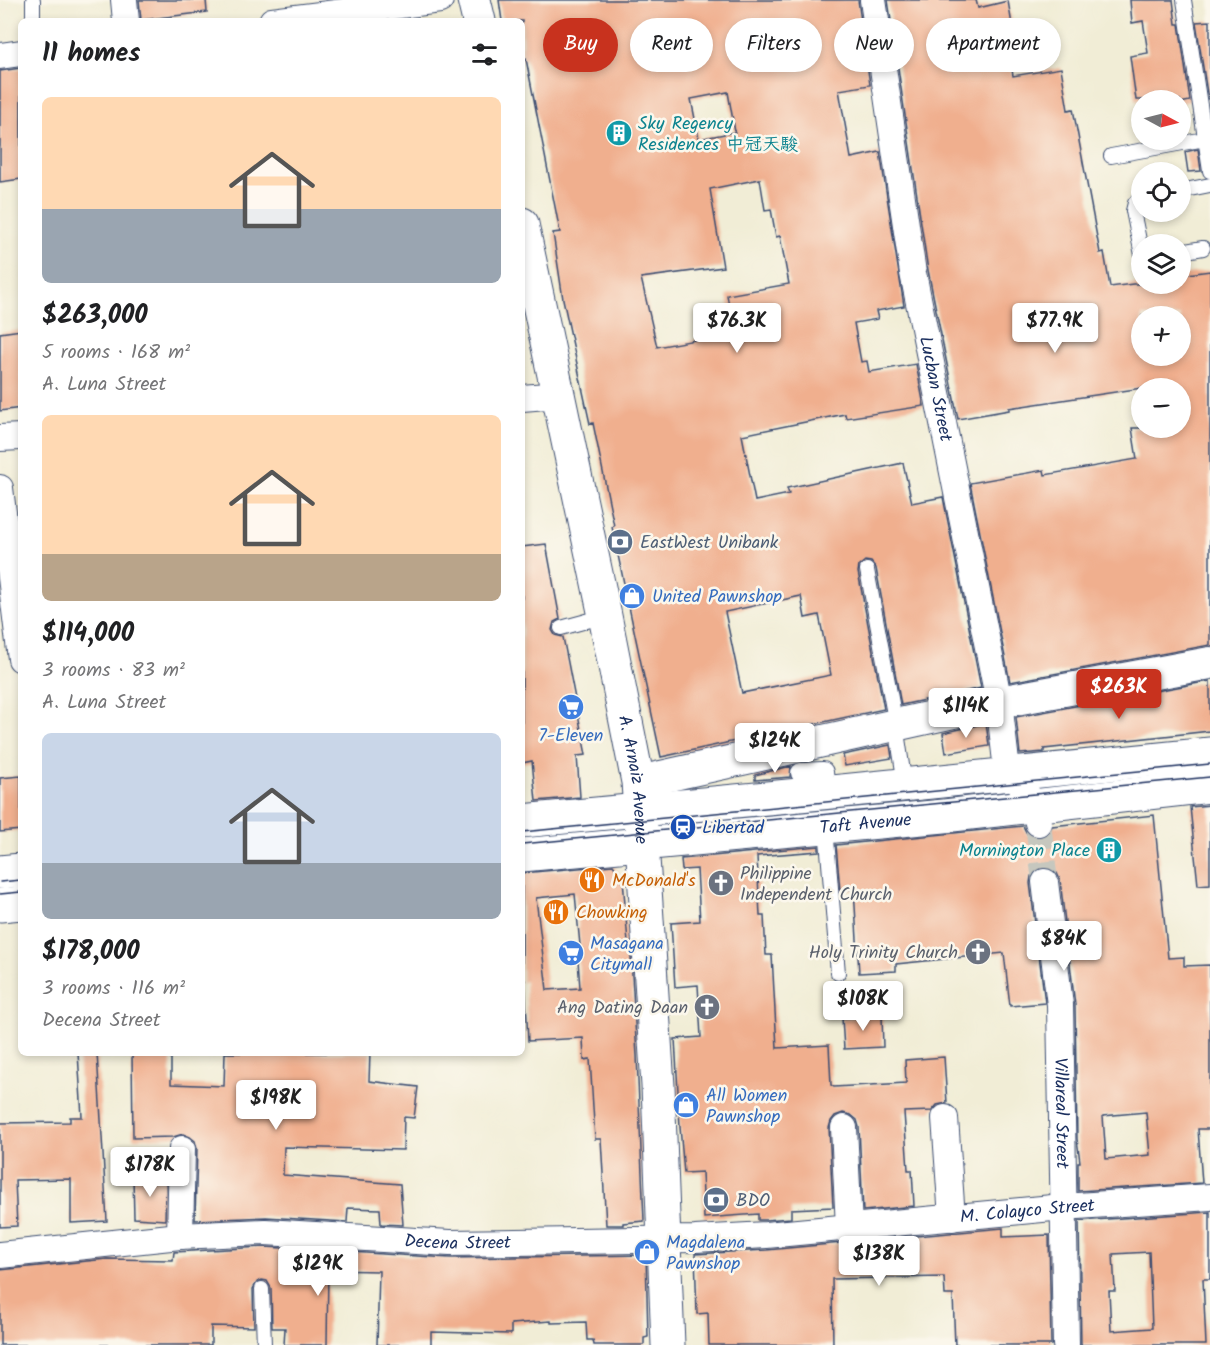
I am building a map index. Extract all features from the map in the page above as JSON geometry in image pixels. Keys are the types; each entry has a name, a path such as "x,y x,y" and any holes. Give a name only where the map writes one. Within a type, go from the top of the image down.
{"main road":[{"path":"474,0 477,18"},
{"name":"A. Arnaiz Avenue","path":"525,253 529,291 559,394 639,796 669,1345"},
{"name":"Taft Avenue","path":"525,819 639,796 813,783 905,785 1210,754"},
{"name":"Taft Avenue","path":"525,855 643,845 775,840 826,827 1036,814 1210,786"},
{"path":"0,872 18,870"},
{"path":"0,905 18,903"}],"street":[{"path":"124,0 126,18"},
{"path":"297,18 440,0"},
{"name":"Lucban Street","path":"873,0 913,273 999,702 1006,762 1012,774"},
{"path":"0,56 18,53"},
{"path":"525,398 559,394"},
{"path":"0,438 18,437"},
{"path":"0,488 18,632"},
{"path":"639,796 896,724 999,702 1210,663"},
{"path":"1012,774 1036,814"},
{"name":"Villareal Street","path":"1045,882 1060,1005 1066,1345"},
{"path":"945,1118 952,1218"},
{"path":"843,1128 849,1227"},
{"path":"180,1236 182,1149"},
{"name":"M. Colayco Street","path":"665,1240 766,1235 1063,1207 1210,1197"},
{"name":"Decena Street","path":"0,1255 180,1236 265,1233 450,1243 665,1240"}],"lane":[{"path":"33,0 33,18"},
{"path":"1184,0 1210,171"},
{"path":"1111,156 1205,139"},
{"path":"1191,188 1210,185"},
{"path":"1191,250 1203,248"},
{"path":"867,570 905,785"},
{"path":"561,628 605,616"},
{"path":"826,827 838,973"},
{"path":"262,1289 264,1345"}],"building":[{"path":"139,0 206,0 207,12 141,18"},
{"path":"499,0 858,0 861,18 834,18 834,72 868,72 870,85 839,90 851,158 880,152 904,306 876,311 878,319 854,323 861,362 867,361 869,372 916,364 924,406 846,418 845,414 742,435 755,501 789,494 787,488 903,463 912,503 943,497 981,688 901,705 876,568 871,562 865,561 859,566 858,572 884,709 661,757 612,527 614,526 593,423 590,424 563,299 553,233 560,232 525,59 525,18 502,18","holes":["728,92 735,132 699,139 691,99","760,179 765,210 771,209 776,237 780,236 789,284 727,295 734,333 657,347 641,278 723,267 710,189","801,596 805,618 819,615 831,675 742,693 725,612"]},
{"path":"888,0 976,0 978,8 1008,1 1011,18 926,18 926,72 1012,72 1013,76 1037,72 1061,72 1061,68 1068,110 1073,109 1100,253 1104,252 1110,287 1131,284 1131,294 1191,294 1191,274 1210,271 1210,645 1010,682 970,483 1044,470 1045,475 1137,459 1134,438 1191,438 1191,378 1131,378 1131,390 1009,408 1009,410 958,419 928,270 899,72 914,72 914,18 891,18"},
{"path":"1130,0 1173,0 1176,24 1179,24 1188,90 1135,90 1130,56 1148,53 1143,21 1132,23"},
{"path":"1210,21 1210,99 1208,99 1196,22"},
{"path":"18,68 18,179 0,182 0,71"},
{"path":"1198,149 1201,171 1191,172 1191,162 1186,162 1185,152"},
{"path":"18,330 18,408 0,411 0,333"},
{"path":"546,544 560,619 554,622 552,630 555,635 563,637 586,755 577,756 580,797 536,801 532,761 525,762 525,547"},
{"path":"1210,681 1210,731 1044,749 1044,752 1020,754 1016,717"},
{"path":"986,723 989,746 946,753 943,733"},
{"path":"890,745 892,758 845,766 843,755"},
{"path":"791,766 790,777 755,780 755,775"},
{"path":"18,776 18,830 0,832 0,778"},
{"path":"1210,805 1210,884 1198,885 1190,807"},
{"path":"1154,815 1168,958 1184,957 1184,966 1210,965 1210,1129 1198,1129 1202,1183 1078,1191 1078,1162 1080,1162 1077,1139 1075,1005 1060,880 1057,873 1050,868 1043,867 1036,870 1031,876 1030,883 1045,1003 1010,1006 1004,953 896,964 896,971 859,973 854,889 840,890 836,845 1023,826 1027,834 1041,838 1049,834 1052,826","holes":["1146,1112 1150,1155 1106,1159 1103,1116"]},
{"path":"819,846 819,851 757,856 760,916 764,916 766,955 772,955 777,1048 829,1045 831,1085 834,1087 906,1083 905,1060 944,1057 947,1103 937,1105 932,1111 904,1112 908,1170 912,1170 914,1206 863,1211 859,1127 857,1120 843,1113 835,1116 829,1128 833,1207 791,1209 791,1218 758,1220 758,1214 704,1218 702,1172 684,1173 680,1127 675,1039 701,1037 698,985 675,987 671,923 700,921 697,869 682,870 681,859"},
{"path":"613,865 623,879 628,943 630,943 644,1221 606,1225 601,1139 595,1139 590,1059 584,1060 583,1038 528,1041 525,981 525,873","holes":["575,894 580,945 577,946 580,988 547,990 536,898"]},
{"path":"882,1016 883,1047 844,1049 842,1018"},
{"path":"78,1056 97,1056 107,1221 71,1223 71,1179 15,1180 17,1226 0,1227 0,1123 70,1122 70,1117 82,1117"},
{"path":"132,1056 171,1056 171,1084 224,1086 225,1056 370,1056 369,1081 418,1087 414,1118 404,1117 403,1150 284,1147 283,1175 400,1184 403,1225 381,1224 380,1209 348,1208 347,1222 266,1217 195,1220 197,1149 195,1141 183,1134 173,1137 133,1138"},
{"path":"133,1177 166,1178 165,1220 134,1218"},
{"path":"1210,1212 1210,1279 1203,1279 1206,1345 1081,1345 1079,1221","holes":["1149,1252 1152,1328 1111,1331 1109,1291 1115,1291 1113,1254"]},
{"path":"1003,1228 1003,1237 1049,1235 1051,1345 955,1345 953,1295 945,1295 944,1277 832,1279 833,1345 709,1345 708,1313 697,1314 695,1254 767,1250"},
{"path":"265,1247 450,1258 646,1255 648,1337 644,1338 644,1345 594,1345 593,1340 587,1340 586,1322 551,1323 551,1321 511,1324 511,1334 431,1332 431,1345 377,1345 379,1271 328,1270 327,1345 284,1345 285,1328 272,1328 271,1288 267,1281 262,1280 257,1282 253,1289 254,1327 211,1326 211,1345 0,1345 0,1270 107,1259 173,1260 174,1252"}],"tunnel":[{"path":"1038,823 1045,882"}],"tram line":[{"path":"525,832 1210,764"},
{"path":"525,844 1210,777"},
{"path":"0,882 18,880"},
{"path":"0,894 18,892"}],"place":[{"name":"Sky Regency Residences 中冠天駿","path":"619,133"},
{"name":"EastWest Unibank","path":"620,542"},
{"name":"United Pawnshop","path":"632,596"},
{"name":"7-Eleven","path":"571,707"},
{"name":"Libertad","path":"683,827"},
{"name":"Mornington Place","path":"1109,850"},
{"name":"McDonald's","path":"592,880"},
{"name":"Philippine Independent Church","path":"721,883"},
{"name":"Chowking","path":"556,912"},
{"name":"Holy Trinity Church","path":"978,952"},
{"name":"Masagana Citymall","path":"571,953"},
{"name":"Ang Dating Daan","path":"707,1007"},
{"name":"All Women Pawnshop","path":"686,1105"},
{"name":"BDO","path":"716,1200"},
{"name":"Magdalena Pawnshop","path":"647,1252"}]}
